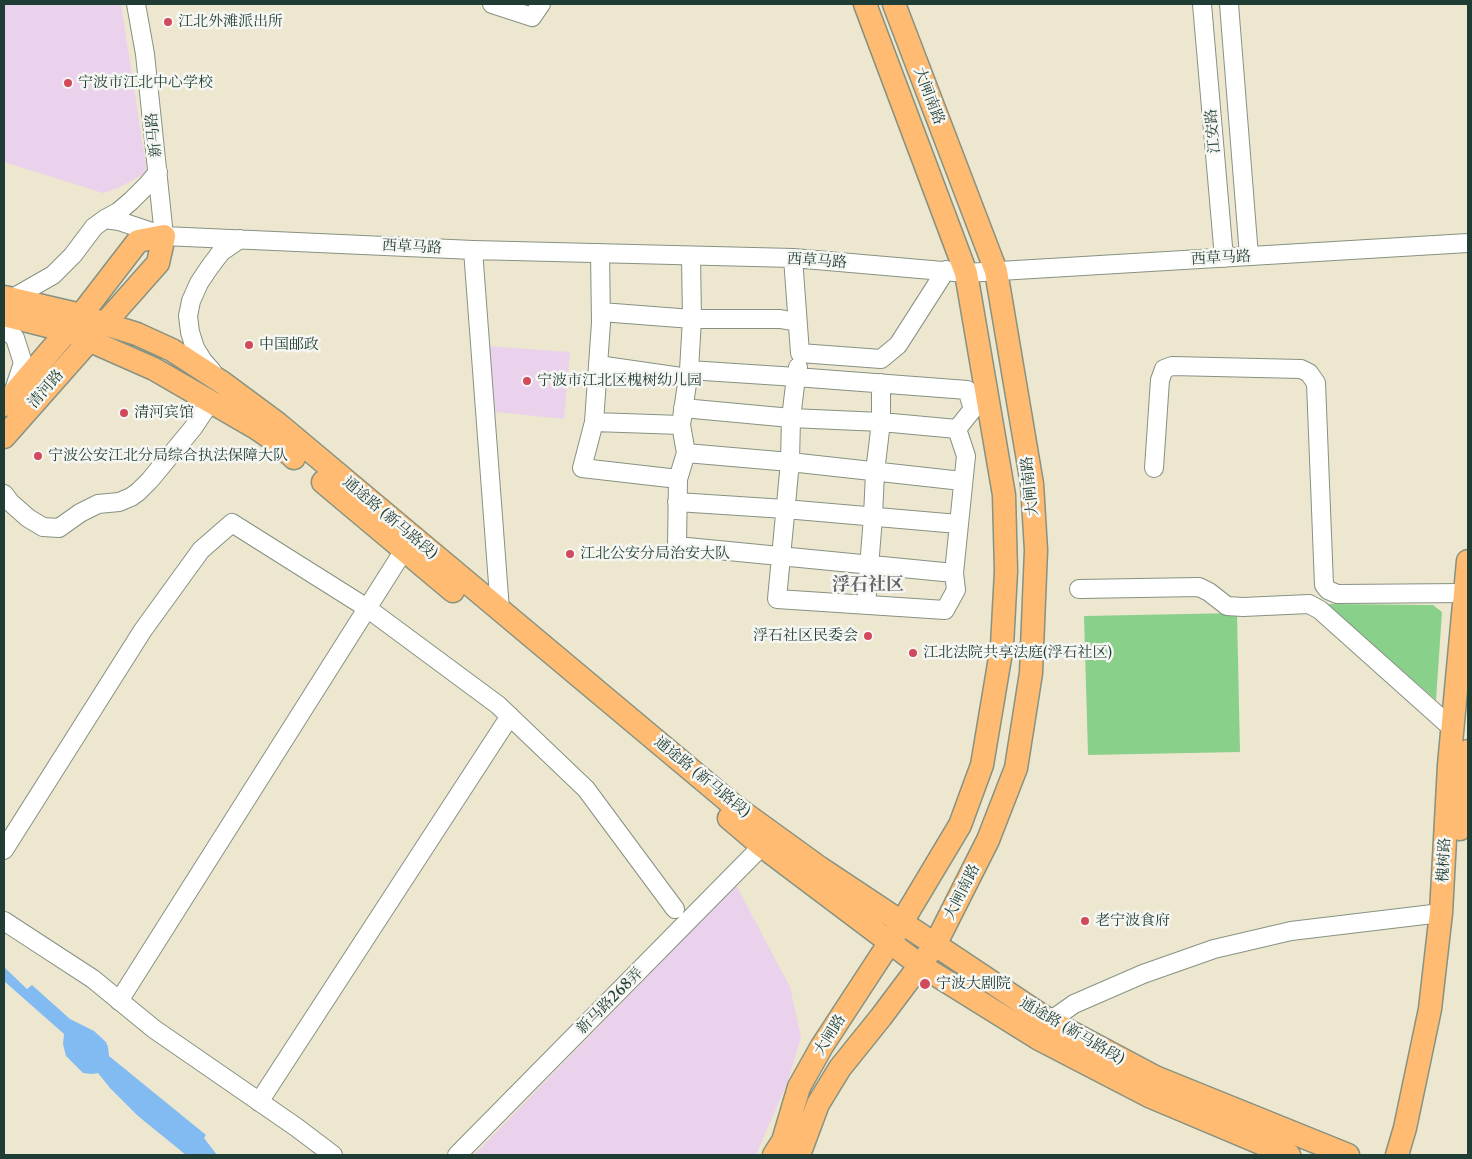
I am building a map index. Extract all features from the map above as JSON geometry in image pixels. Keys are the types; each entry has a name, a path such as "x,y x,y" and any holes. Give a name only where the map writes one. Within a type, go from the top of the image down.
{"main road":[{"name":"大闸南路","path":"865,4 956,272 1004,496 1006,571 1002,646 982,765 960,825 896,933"},
{"name":"大闸南路","path":"894,4 996,272 1032,484 1036,550 1032,673 1016,768 988,840 935,945 920,965"},
{"name":"清河路","path":"4,437 158,262 164,236 138,241 75,323 8,400"},
{"path":"6,304 75,323"},
{"name":"通途路 (新马路段)","path":"75,323 105,324 137,334 172,350 256,428 275,441 762,846 896,933 935,945 1050,1021 1155,1077 1348,1155"},
{"name":"通途路 (新马路段)","path":"75,323 89,341 154,369 217,392 277,423 733,805 820,868 896,933 920,965 1039,1040 1149,1096 1288,1155"},
{"name":"槐树路","path":"1397,1155 1405,1128 1430,1009 1441,913 1452,729 1468,561"},
{"name":"槐树路","path":"1409,1155 1429,1088 1468,751"},
{"name":"大闸路","path":"774,1155 783,1141 799,1087 822,1046 896,933"},
{"name":"大闸路","path":"799,1155 818,1104 840,1068 920,965"}],"street":[{"name":"新马路","path":"136,4 145,54 164,236"},
{"path":"492,4 532,17 541,4"},
{"name":"江安路","path":"1202,4 1224,258"},
{"name":"江安路","path":"1229,4 1248,256"},
{"path":"6,304 53,275 73,255 94,227 132,201 158,172"},
{"name":"西草马路","path":"105,219 119,221 164,236 473,250 792,258 956,272 996,272 1468,243"},
{"path":"4,494 28,518 43,527 59,528 80,513 98,504 119,502 131,497 150,480 193,428 217,392 195,348 188,316 191,301 199,283 209,268 222,252 240,239"},
{"path":"473,250 500,610"},
{"path":"600,253 601,312 594,422 582,468 678,478"},
{"path":"691,256 692,319 688,374 682,416 686,453 678,478 677,546 954,573"},
{"path":"792,258 800,354 790,418 790,462 777,599 945,610 956,590 954,573 966,456 957,429"},
{"path":"800,354 881,359 898,345 956,272"},
{"path":"601,312 692,319 780,319 797,322"},
{"path":"4,328 15,338 23,363 8,400"},
{"path":"598,365 688,374 796,376 967,390 973,409 957,429"},
{"path":"1154,468 1160,380 1164,369 1172,366 1301,368 1309,373 1316,383 1324,584 1328,590 1337,594 1465,593"},
{"path":"866,605 873,517 874,472 881,422 881,383"},
{"path":"594,422 682,416 790,418 881,422 957,429"},
{"path":"686,453 790,462 962,482"},
{"path":"677,502 958,524"},
{"path":"4,850 143,630 202,550 232,523 368,608 498,705 586,789 675,909"},
{"path":"119,1001 404,550"},
{"path":"1079,589 1199,587 1227,606 1309,604 1320,610 1452,729"},
{"path":"260,1102 510,716"},
{"name":"新马路268弄","path":"457,1155 762,846"},
{"path":"1050,1021 1074,1004 1143,974 1214,949 1292,931 1441,913"},
{"path":"4,921 93,979 154,1029 296,1127 333,1155"}],"shaded area":[{"name":"宁波市江北中心学校","path":"4,4 121,4 147,172 118,188 103,193 4,162"},
{"name":"宁波市江北区槐树幼儿园","path":"487,346 570,352 564,419 487,411"},
{"path":"736,885 790,987 801,1037 788,1081 756,1155 474,1155"}],"green space":[{"path":"1326,604 1433,605 1442,612 1436,700"},
{"path":"1237,613 1240,752 1088,755 1084,616"}],"water":[{"path":"4,967 27,989 32,985 70,1019 94,1031 106,1042 109,1056 206,1135 204,1138 217,1155 186,1155 138,1116 98,1073 83,1073 66,1056 63,1044 64,1034 4,981"}],"place":[{"name":"江北外滩派出所","path":"168,22"},
{"name":"宁波市江北中心学校","path":"68,83"},
{"name":"中国邮政","path":"249,345"},
{"name":"宁波市江北区槐树幼儿园","path":"527,381"},
{"name":"清河宾馆","path":"124,413"},
{"name":"宁波公安江北分局综合执法保障大队","path":"38,456"},
{"name":"江北公安分局治安大队","path":"570,554"},
{"name":"浮石社区民委会","path":"868,636"},
{"name":"江北法院共享法庭(浮石社区)","path":"913,653"},
{"name":"老宁波食府","path":"1085,921"},
{"name":"宁波大剧院","path":"925,984"}],"district":[{"name":"浮石社区","path":"868,585"}]}
